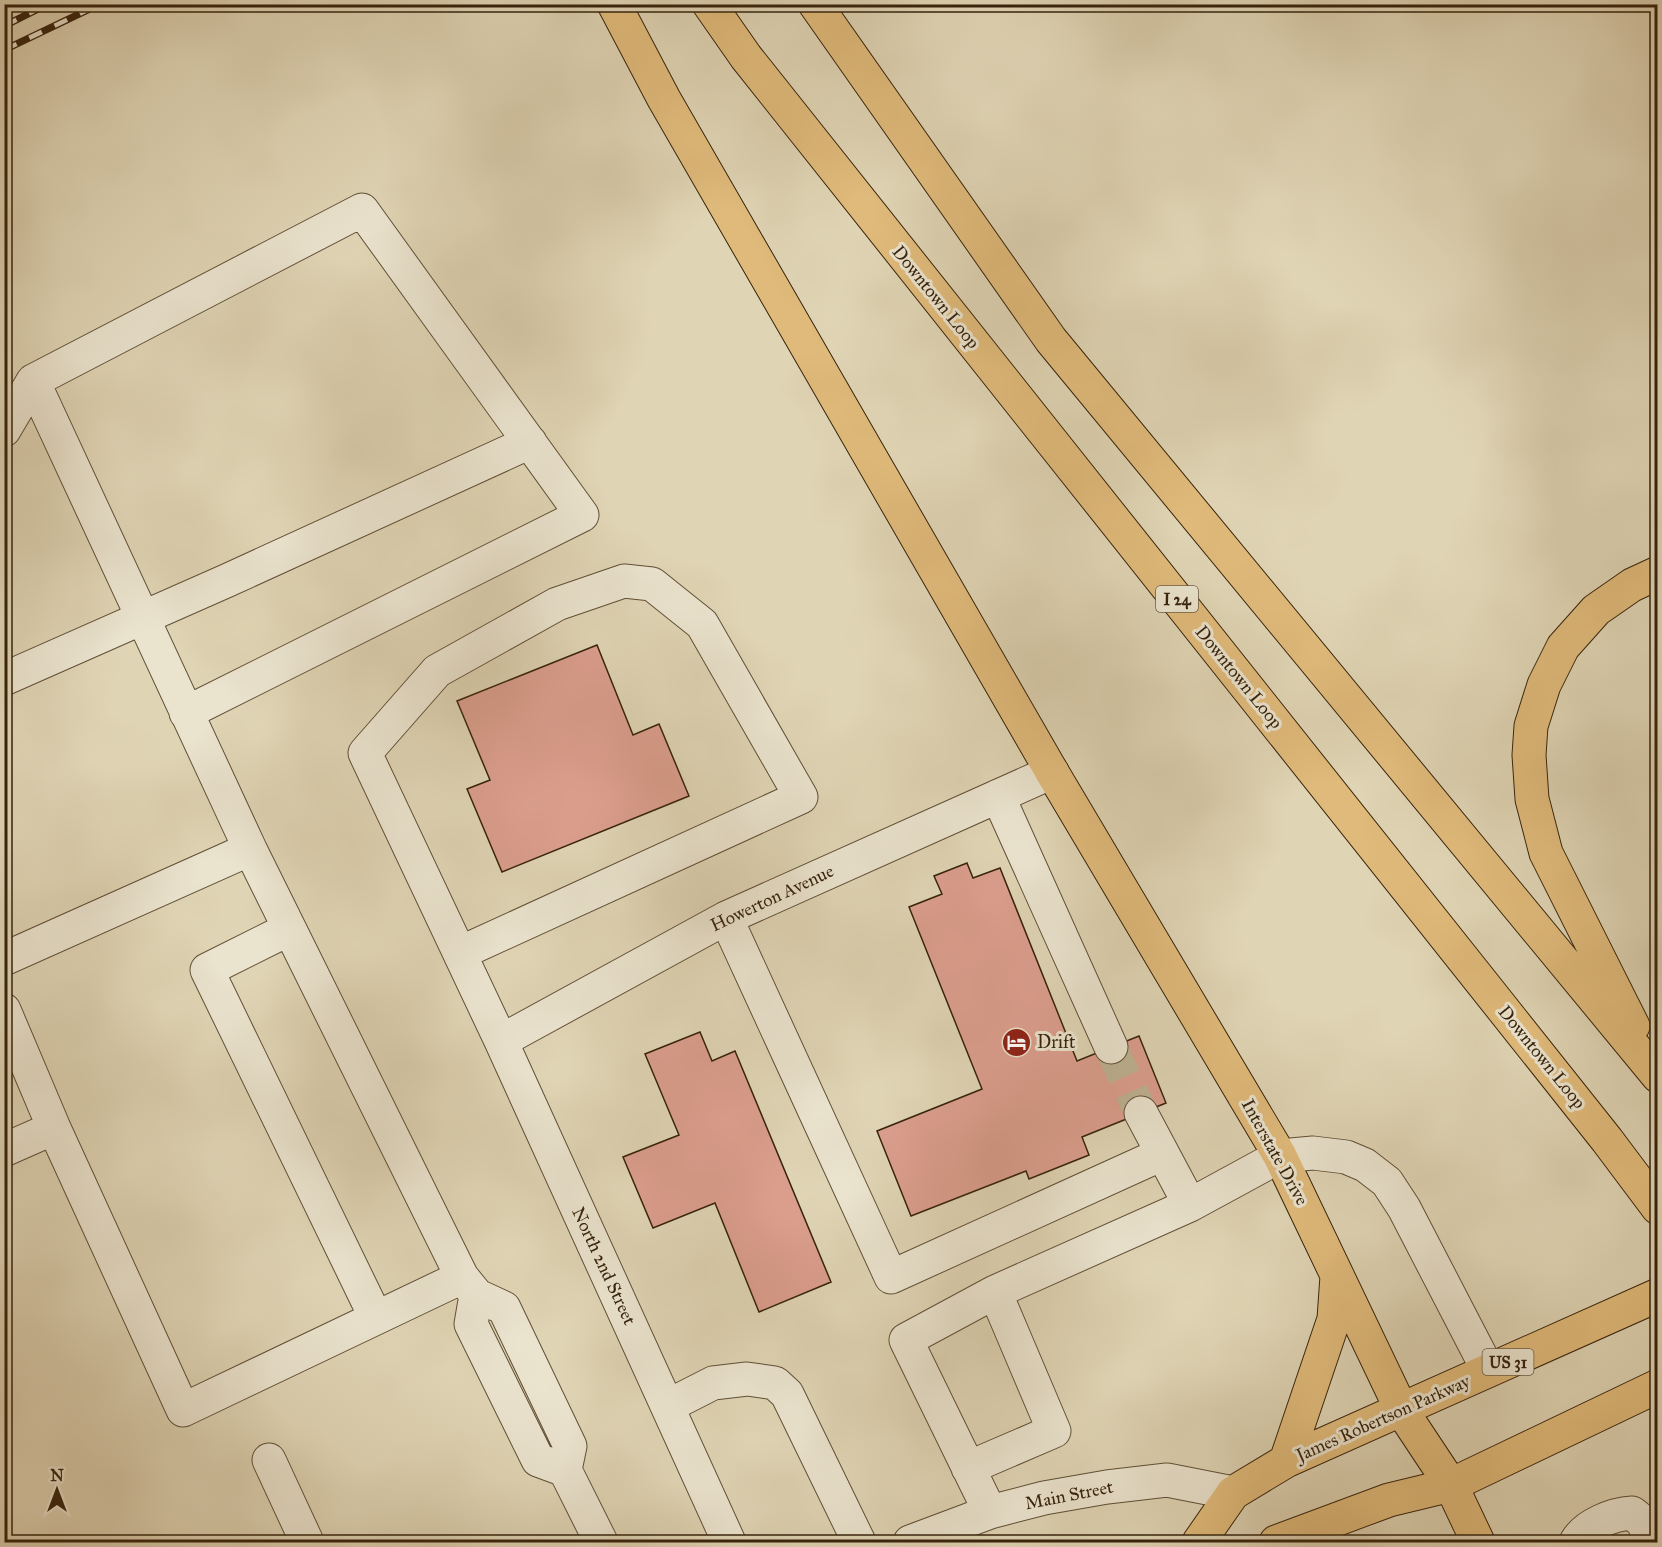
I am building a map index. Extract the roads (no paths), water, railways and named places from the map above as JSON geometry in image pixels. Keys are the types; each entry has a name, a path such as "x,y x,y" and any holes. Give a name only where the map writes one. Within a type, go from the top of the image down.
{"main road":[{"name":"Interstate Drive","path":"614,4 664,99 1052,772 1280,1156 1402,1411 1451,1485 1478,1542"},
{"name":"Downtown Loop","path":"709,4 746,57 1607,1140 1658,1208"},
{"path":"821,12 1051,340 1658,1076"},
{"path":"1658,573 1632,585 1596,610 1563,647 1544,685 1531,726 1529,755 1532,799 1546,853 1658,1076"},
{"path":"1286,1461 1334,1319 1338,1275"},
{"name":"James Robertson Parkway","path":"1199,1542 1233,1493 1286,1461 1658,1295"},
{"path":"1276,1542 1389,1500 1451,1485 1658,1386"}],"street":[{"path":"4,430 33,381 362,210 582,515 186,713"},
{"path":"33,381 249,849 469,1286 504,1308 570,1446 565,1470 601,1542"},
{"path":"4,679 399,503 530,442"},
{"name":"North 2nd Street","path":"460,953 801,797 702,624 652,584 624,580 557,604 437,670 365,753 501,1041 729,1542"},
{"name":"Howerton Avenue","path":"501,1041 726,918 1052,772"},
{"path":"998,796 1111,1047"},
{"path":"4,959 249,849"},
{"path":"726,918 891,1277 1162,1154"},
{"path":"289,929 207,970 376,1318"},
{"path":"4,1010 54,1128 183,1410 376,1318 469,1286"},
{"path":"1142,1113 1190,1205"},
{"path":"4,1150 54,1128"},
{"path":"990,1512 906,1340 995,1292 1190,1205 1280,1156 1313,1153 1346,1157 1365,1166 1387,1182 1404,1208 1488,1370"},
{"path":"968,1468 1054,1431 995,1292"},
{"path":"668,1406 713,1383 747,1379 775,1383 787,1394 859,1542"},
{"path":"269,1460 307,1542"},
{"name":"Main Street","path":"910,1542 990,1512 1044,1498 1107,1487 1167,1480 1233,1493"},
{"path":"1576,1542 1583,1532 1618,1514 1632,1513 1642,1521 1653,1542"}],"tunnel":[{"path":"1111,1047 1141,1113"}],"railway":[{"path":"4,26 48,4"},
{"path":"4,50 100,4"}],"place":[{"name":"Drift","path":"1016,1042"}]}
